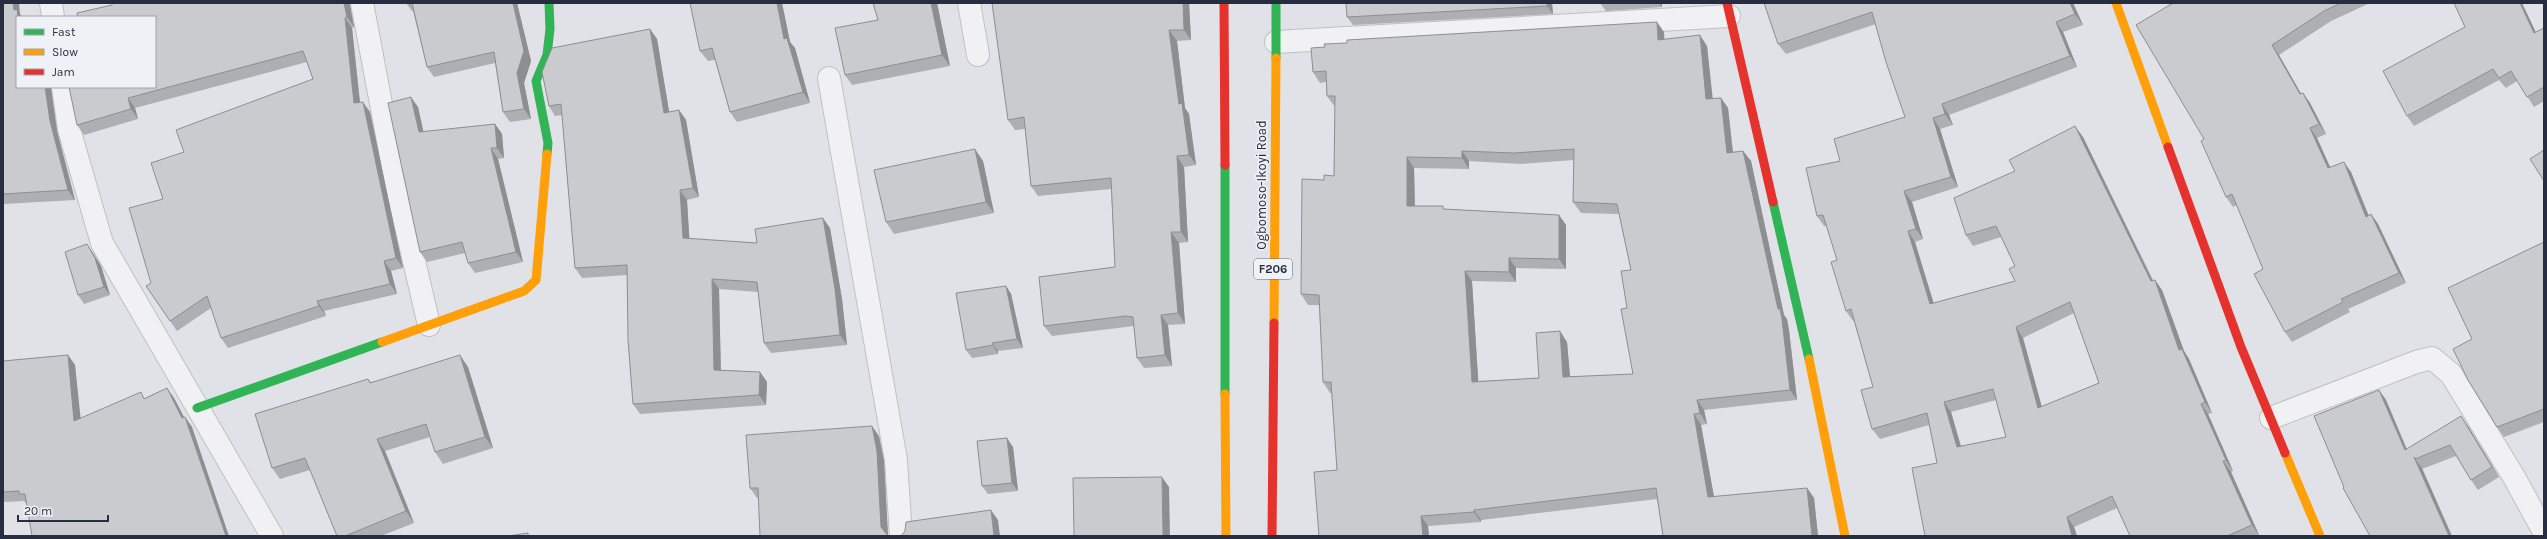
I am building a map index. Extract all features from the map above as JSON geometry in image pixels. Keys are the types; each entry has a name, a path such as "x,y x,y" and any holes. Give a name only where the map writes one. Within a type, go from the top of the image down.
{"street":[{"path":"51,3 53,16"},
{"path":"362,3 397,188 429,325"},
{"path":"197,408 524,291 536,280 548,143 536,81 547,55 550,29 549,3"},
{"path":"969,3 978,56"},
{"path":"1224,3 1226,536"},
{"name":"Ogbomoso-Ikoyi Road","path":"1272,536 1276,3"},
{"path":"2116,3 2241,347 2320,536"},
{"path":"1276,42 1728,10 1823,420 1844,536"},
{"path":"829,78 896,460 901,536"},
{"path":"63,88 70,129 102,243 272,536"},
{"path":"2271,418 2416,362 2432,358 2451,374 2514,477 2544,532"}],"building":[{"path":"3,3 13,3 14,10 17,9 18,16 16,16 16,88 45,88 50,121 68,190 3,194"},
{"path":"112,3 344,3 347,17 345,18 354,103 363,102 396,258 384,261 390,284 317,301 319,306 221,338 207,296 170,321 146,286 151,283 129,208 163,199 151,163 184,152 176,130 313,79 303,51 128,98 131,109 77,125 69,88 156,88 156,16 78,16 77,13 112,5"},
{"path":"412,3 513,3 524,51 517,73 524,109 503,112 494,52 427,67"},
{"path":"690,3 777,3 784,39 787,38 803,92 730,112 712,48 700,51"},
{"path":"873,3 931,3 942,55 845,75 835,28 878,20"},
{"path":"992,3 1183,3 1184,30 1169,30 1179,104 1182,103 1189,155 1177,156 1181,232 1171,232 1178,313 1161,315 1165,355 1137,358 1133,317 1126,316 1044,326 1039,277 1115,267 1111,178 1031,186 1024,117 1008,120"},
{"path":"1346,3 1547,3 1547,6 1347,17"},
{"path":"1764,3 2070,3 2075,14 2056,22 2070,56 1942,104 1945,114 1933,118 1951,177 1904,191 1916,229 1908,231 1930,304 2015,281 2009,269 2015,266 1996,226 1966,235 1954,198 2015,171 2009,160 2075,126 2151,281 2155,280 2179,350 2182,349 2205,402 2201,404 2226,460 2223,461 2252,525 2227,536 2130,536 2112,496 2067,517 2072,536 1925,536 1912,468 1937,463 1927,413 1872,429 1861,390 1873,387 1851,309 1846,311 1831,262 1837,260 1823,215 1817,216 1806,168 1840,161 1834,139 1905,117 1886,62 1872,12 1778,44","holes":["2070,302 2099,383 2038,408 2016,327","1993,389 2006,437 1957,447 1944,402"]},
{"path":"2173,3 2341,3 2324,11 2272,45 2300,94 2303,93 2319,124 2310,128 2328,168 2344,162 2366,217 2371,214 2399,273 2341,299 2343,302 2285,332 2254,274 2263,269 2232,194 2226,197 2201,141 2204,139 2136,25"},
{"path":"2454,3 2520,3 2534,33 2544,28 2544,87 2527,97 2511,71 2499,78 2493,69 2407,116 2383,71 2465,27"},
{"path":"1657,22 1658,40 1700,35 1706,99 1721,98 1727,153 1743,151 1778,309 1780,309 1782,319 1790,390 1697,400 1700,413 1694,414 1708,497 1807,488 1812,536 1663,536 1656,488 1474,510 1474,512 1421,516 1423,536 1319,536 1314,472 1337,470 1331,382 1323,382 1319,295 1301,294 1302,179 1324,180 1324,175 1334,176 1335,96 1327,96 1326,71 1313,72 1311,48 1325,47 1324,44 1347,43 1347,40","holes":["1574,149 1573,202 1617,204 1631,270 1621,271 1627,308 1621,309 1633,374 1563,377 1560,331 1536,333 1539,378 1472,382 1465,271 1509,272 1509,258 1559,259 1559,215 1443,209 1443,206 1407,206 1407,157 1462,158 1462,151 1514,153"]},
{"path":"650,29 664,113 679,110 693,188 680,190 683,238 757,243 755,229 823,218 835,289 840,335 764,343 757,282 712,279 714,370 760,372 759,395 633,404 628,340 627,265 575,268 561,104 549,106 542,72 552,48"},
{"path":"411,97 419,132 495,124 497,148 491,148 516,252 468,263 462,242 420,252 388,103"},
{"path":"975,149 986,202 886,222 874,170"},
{"path":"2544,150 2544,181 2530,159"},
{"path":"2544,242 2544,409 2497,427 2468,380 2453,349 2472,339 2448,288"},
{"path":"87,244 95,258 104,287 78,295 65,252"},
{"path":"1006,286 1017,339 992,343 993,345 966,350 956,293"},
{"path":"68,355 74,421 141,392 144,399 167,388 182,418 185,417 226,536 32,536 25,494 19,494 19,491 3,492 3,361"},
{"path":"460,355 485,437 435,452 426,424 377,439 406,511 345,536 337,536 305,458 272,468 255,414 368,379 370,383"},
{"path":"2379,390 2405,450 2461,416 2492,467 2471,480 2450,445 2415,459 2414,457 2449,536 2370,536 2343,488 2344,487 2314,416"},
{"path":"872,426 877,451 881,527 888,536 760,536 758,488 750,488 746,435"},
{"path":"1007,438 1012,483 982,486 977,441"},
{"path":"1162,477 1163,536 1074,536 1073,478"},
{"path":"991,510 994,536 901,536 905,531 906,522"},
{"path":"528,533 528,536 508,536"}],"traffic: fast":[{"path":"547,154 548,143 536,81 547,55 550,29 549,3"},
{"path":"1276,3 1276,58"},
{"path":"1225,165 1225,394"},
{"path":"1773,202 1809,359"},
{"path":"197,408 382,342"}],"traffic: slow":[{"path":"2116,3 2168,147"},
{"path":"1274,323 1276,58"},
{"path":"382,342 524,291 536,280 547,154"},
{"path":"1809,359 1845,536"},
{"path":"1225,394 1226,536"},
{"path":"2285,453 2320,536"}],"traffic: jam":[{"path":"1224,3 1225,165"},
{"path":"1727,3 1773,202"},
{"path":"2168,147 2241,347 2285,453"},
{"path":"1272,536 1274,323"}]}
